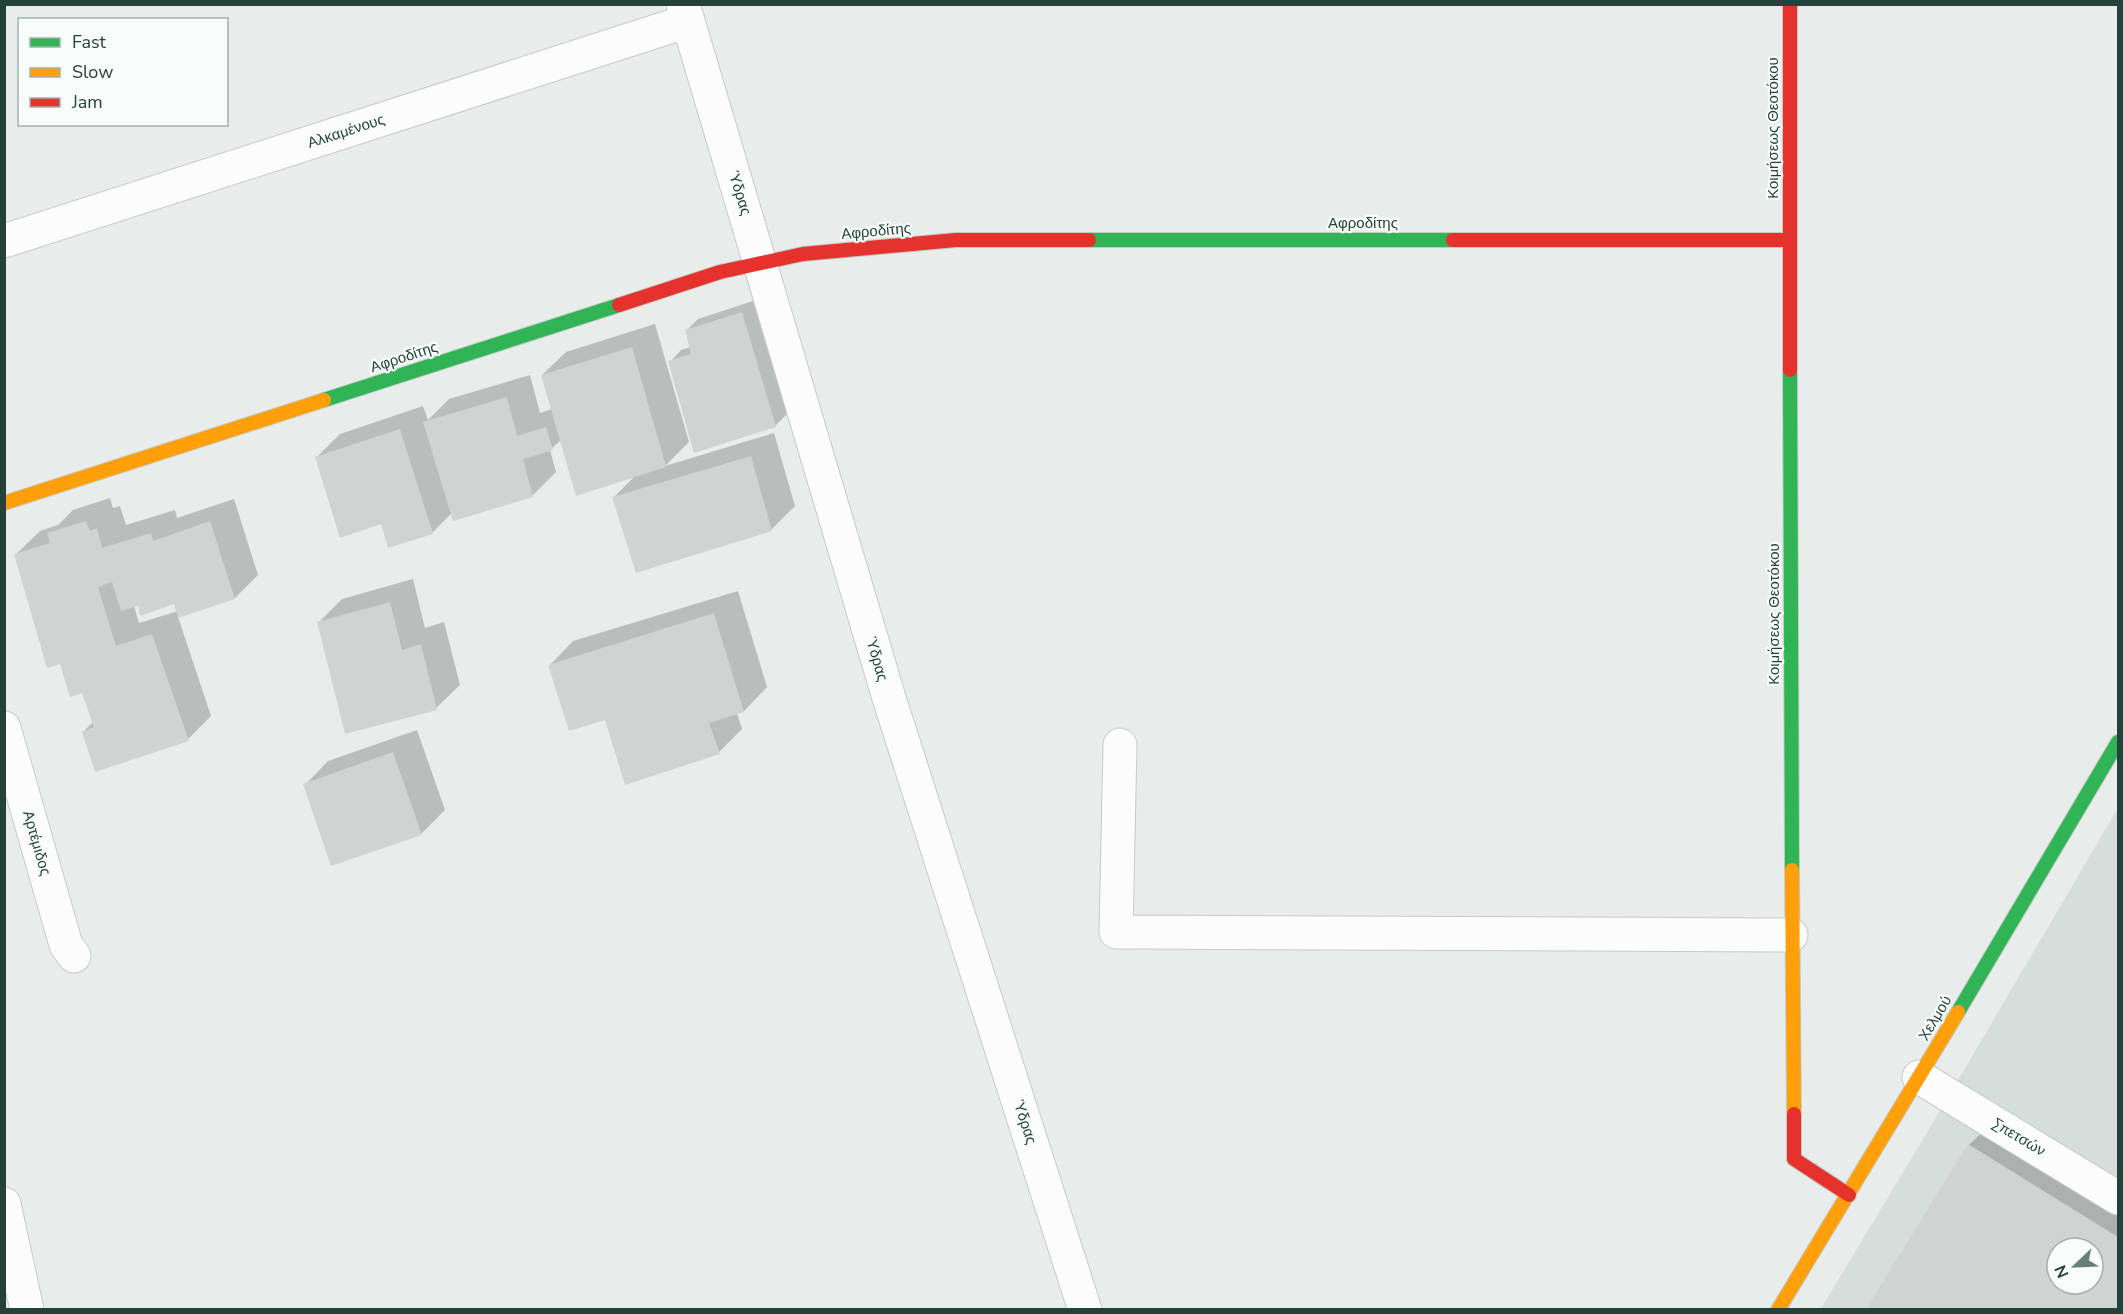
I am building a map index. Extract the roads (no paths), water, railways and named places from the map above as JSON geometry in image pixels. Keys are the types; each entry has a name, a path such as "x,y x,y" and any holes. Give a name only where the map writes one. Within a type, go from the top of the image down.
{"street":[{"name":"Κοιμήσεως Θεοτόκου","path":"1790,4 1791,935 1794,1159 1849,1195"},
{"name":"Αλκαμένους","path":"4,241 686,13"},
{"name":"Ύδρας","path":"686,13 889,698 1085,1310"},
{"name":"Αφροδίτης","path":"4,503 708,276 802,254 956,240 1789,240"},
{"name":"Αρτέμιδος","path":"4,728 14,797 66,945 74,956"},
{"name":"Χελμού","path":"1778,1310 1849,1195 2118,742"},
{"path":"1120,744 1116,932 1791,935"},
{"name":"Σπετσών","path":"1919,1077 2118,1198"},
{"path":"4,1204 27,1310"}]}
